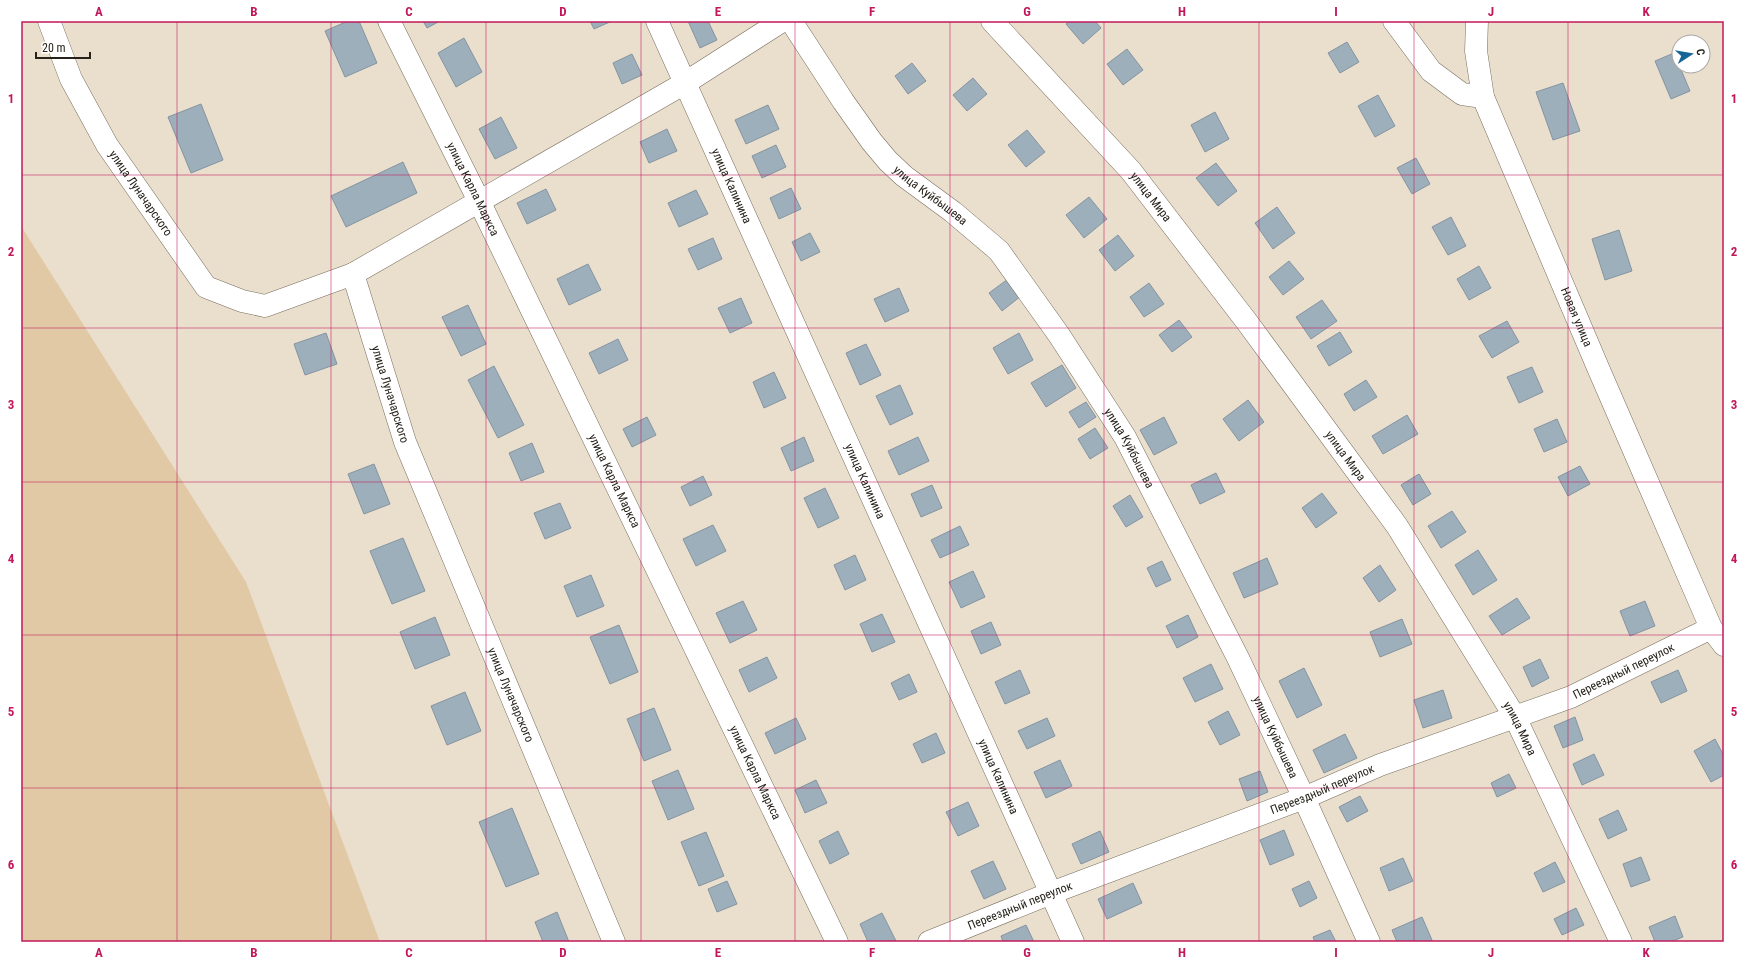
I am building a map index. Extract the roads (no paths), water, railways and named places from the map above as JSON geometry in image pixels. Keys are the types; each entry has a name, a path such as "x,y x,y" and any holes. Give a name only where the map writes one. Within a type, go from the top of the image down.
{"street":[{"name":"улица Луначарского","path":"49,21 71,79 107,145 206,287 242,301 265,306 353,274 405,442 614,942"},
{"name":"улица Карла Маркса","path":"389,21 479,201 837,942"},
{"name":"улица Калинина","path":"658,21 1073,942"},
{"path":"353,274 685,83 782,21"},
{"name":"улица Куйбышева","path":"791,21 847,107 872,142 888,161 904,176 953,212 999,251 1063,342 1125,437 1238,658 1304,798 1369,942"},
{"name":"улица Мира","path":"992,21 1131,171 1248,322 1398,526 1515,717 1621,942"},
{"path":"1394,21 1431,71 1462,94 1483,97"},
{"name":"Новая улица","path":"1477,21 1476,51 1483,97 1711,628 1724,646"},
{"name":"Переездный переулок","path":"929,942 1051,893 1304,798 1380,765 1571,697 1711,628"}]}
